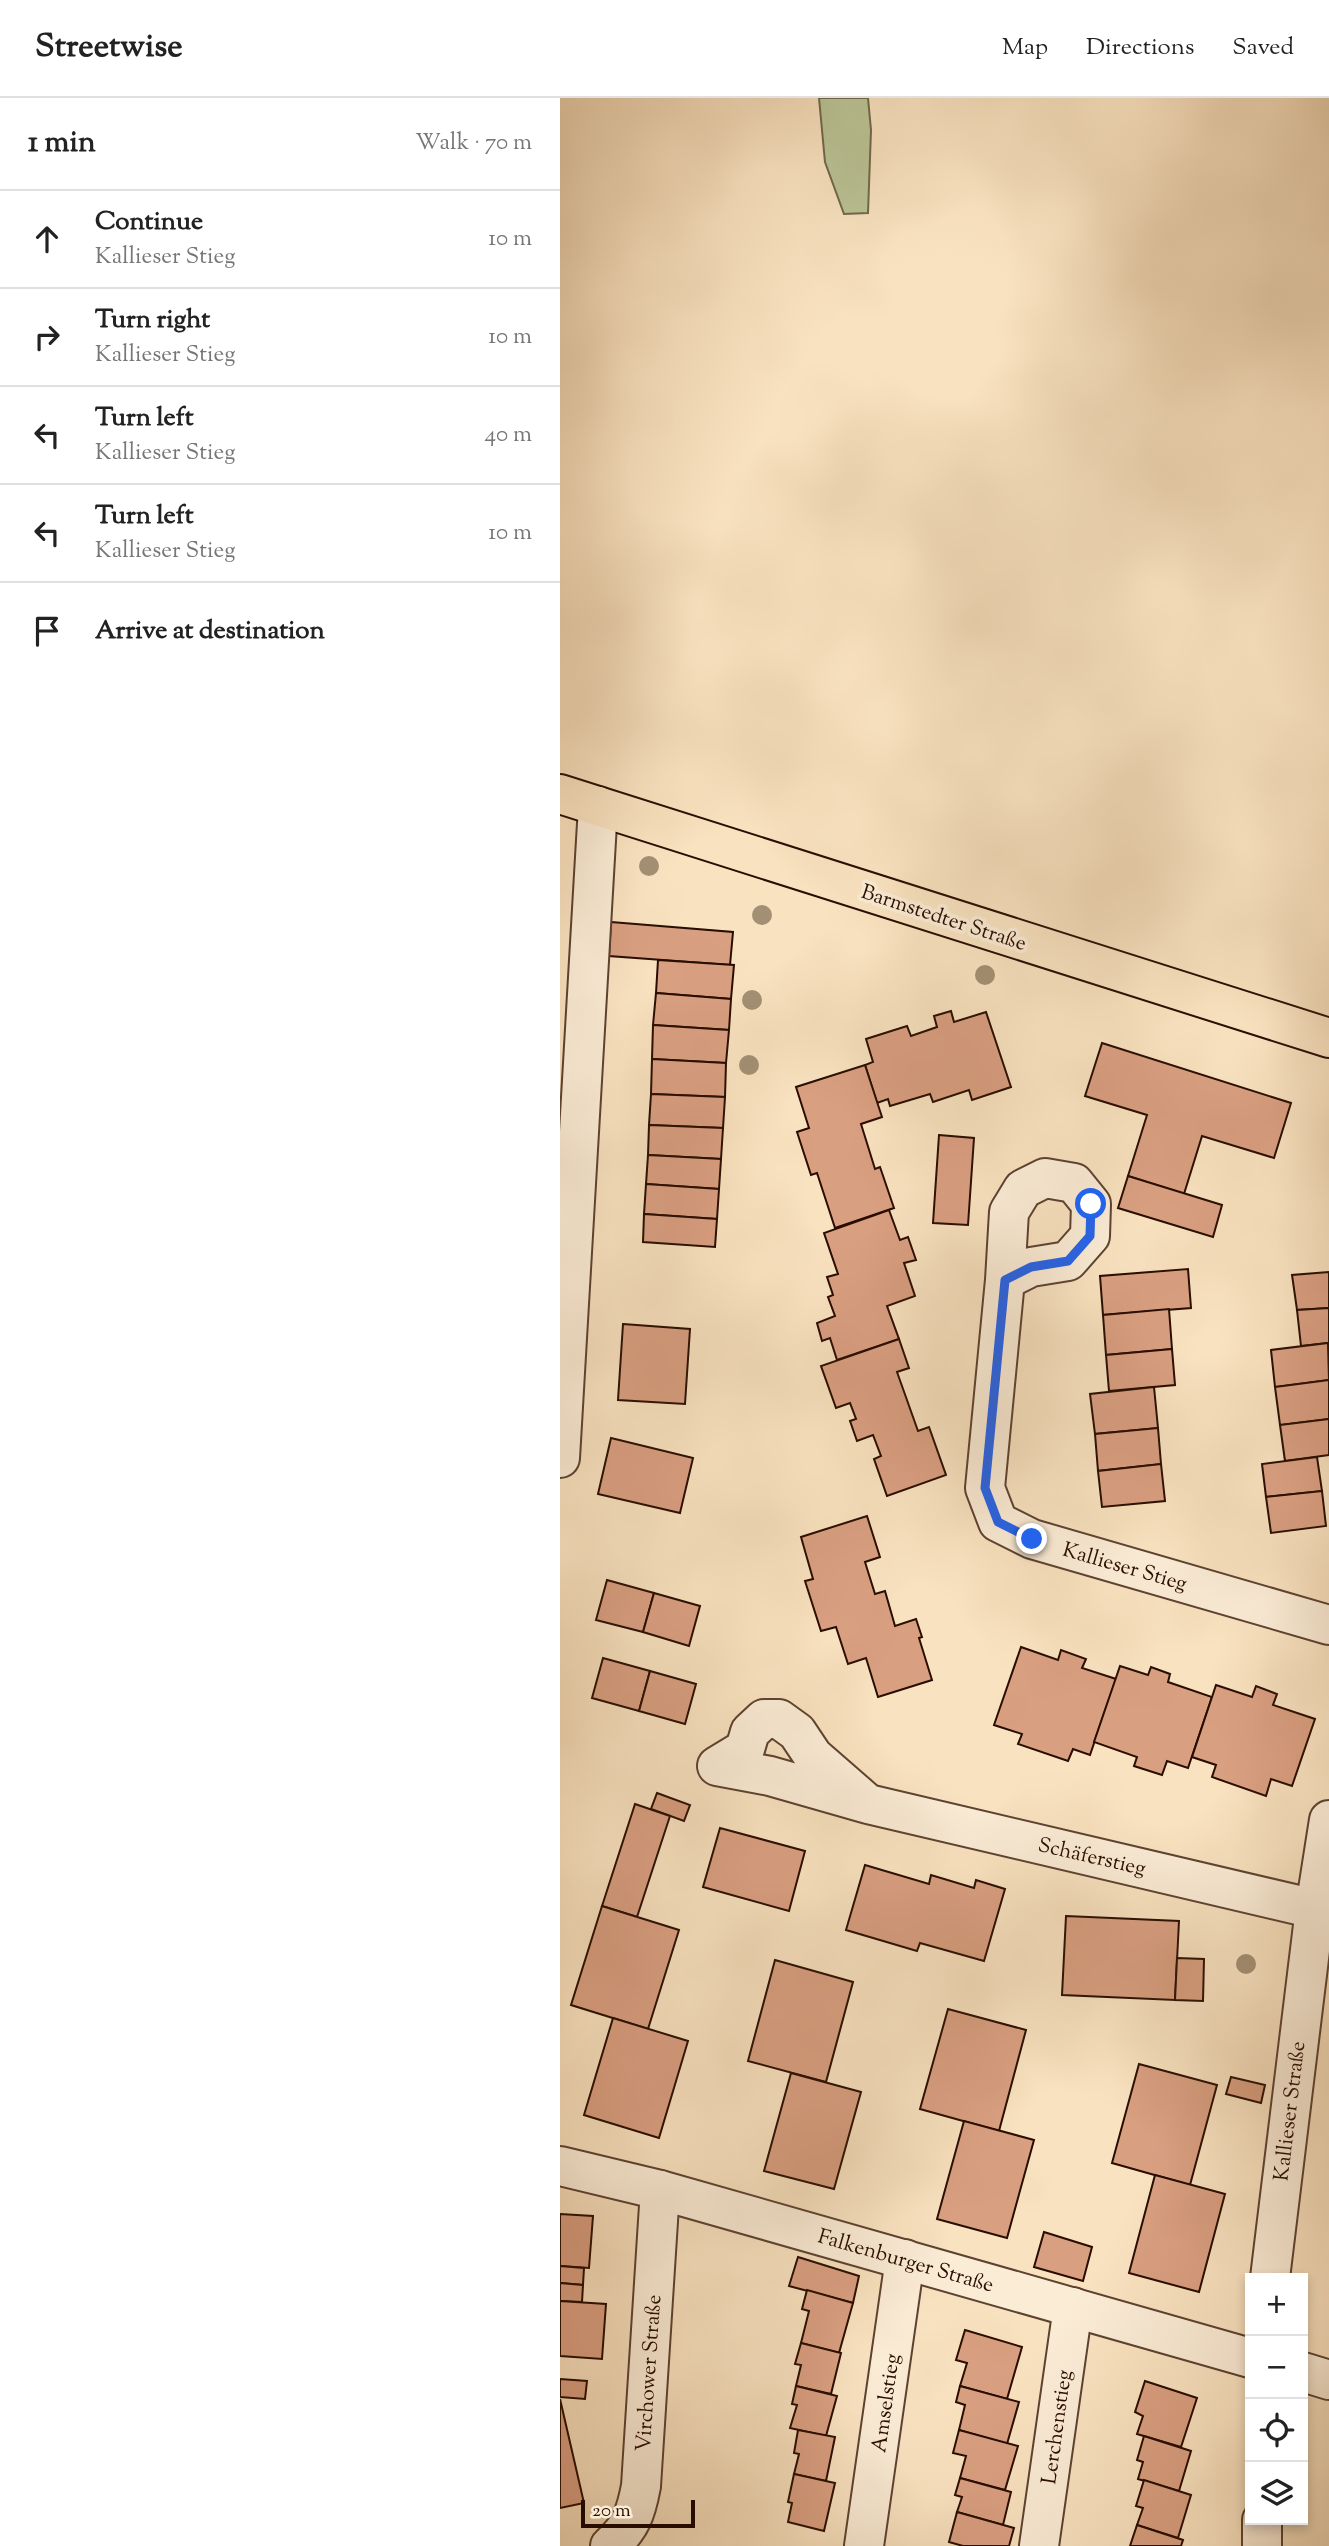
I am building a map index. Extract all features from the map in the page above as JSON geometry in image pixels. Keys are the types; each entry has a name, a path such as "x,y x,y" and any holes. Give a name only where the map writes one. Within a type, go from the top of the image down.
{"main road":[{"name":"Barmstedter Straße","path":"560,794 1329,1038"}],"street":[{"path":"560,1458 598,806"},
{"name":"Kallieser Stieg","path":"1005,1280 985,1488 998,1522 1032,1539 1329,1625"},
{"name":"Schäferstieg","path":"868,1804 1315,1909"},
{"name":"Kallieser Straße","path":"1270,2273 1315,1909 1328,1827"},
{"name":"Falkenburger Straße","path":"560,2166 660,2190 1245,2357"},
{"name":"Virchower Straße","path":"610,2546 622,2535 635,2515 641,2486 660,2190"},
{"name":"Amselstieg","path":"864,2546 905,2259"},
{"name":"Lerchenstieg","path":"1039,2546 1073,2307"},
{"path":"1308,2373 1329,2379"},
{"path":"1262,2525 1262,2546"}],"green space":[{"path":"819,98 868,98 871,130 868,213 844,214 825,162"}],"building":[{"path":"611,922 733,932 730,965 609,956"},
{"path":"658,960 734,965 731,999 656,993"},
{"path":"656,993 731,999 729,1030 653,1025"},
{"path":"951,1011 954,1022 986,1012 1011,1087 972,1100 969,1090 933,1102 930,1094 890,1106 888,1099 877,1103 865,1065 873,1062 866,1039 907,1026 911,1036 937,1027 934,1016"},
{"path":"653,1025 729,1030 726,1063 652,1059"},
{"path":"1102,1043 1291,1103 1274,1158 1202,1136 1184,1194 1128,1176 1147,1115 1085,1096"},
{"path":"652,1059 726,1063 725,1097 651,1094"},
{"path":"865,1065 882,1117 861,1124 875,1169 880,1167 894,1208 835,1228 817,1173 811,1175 797,1132 809,1128 796,1087"},
{"path":"651,1094 725,1097 723,1128 649,1125"},
{"path":"649,1125 723,1128 721,1159 648,1155"},
{"path":"939,1135 974,1138 968,1225 933,1223"},
{"path":"648,1155 721,1159 719,1189 646,1184"},
{"path":"1128,1176 1222,1205 1213,1237 1118,1208"},
{"path":"646,1184 719,1189 717,1219 644,1214"},
{"path":"889,1210 900,1240 908,1237 916,1260 904,1263 915,1296 887,1306 899,1339 837,1360 830,1338 822,1341 817,1323 835,1316 828,1297 833,1295 827,1277 838,1274 824,1233"},
{"path":"644,1214 717,1219 715,1247 643,1242"},
{"path":"1188,1269 1191,1308 1103,1315 1100,1276"},
{"path":"1329,1272 1329,1308 1297,1310 1292,1275"},
{"path":"1329,1308 1329,1343 1301,1346 1297,1310"},
{"path":"1169,1309 1172,1349 1106,1355 1103,1315"},
{"path":"623,1324 690,1329 685,1404 618,1400"},
{"path":"899,1339 909,1368 897,1372 918,1431 929,1427 946,1475 887,1496 874,1459 881,1456 873,1435 857,1441 850,1421 856,1419 850,1403 836,1408 821,1366"},
{"path":"1328,1343 1329,1380 1275,1387 1271,1350"},
{"path":"1172,1349 1175,1385 1109,1391 1106,1355"},
{"path":"1329,1380 1329,1419 1280,1425 1275,1387"},
{"path":"1154,1387 1158,1428 1095,1434 1090,1394"},
{"path":"1329,1419 1329,1455 1285,1461 1280,1425"},
{"path":"1158,1428 1161,1464 1098,1471 1095,1434"},
{"path":"611,1438 693,1458 680,1513 598,1494"},
{"path":"1317,1457 1322,1491 1266,1497 1262,1464"},
{"path":"1161,1464 1165,1501 1102,1507 1098,1471"},
{"path":"1322,1491 1326,1526 1271,1533 1266,1497"},
{"path":"867,1516 880,1557 865,1562 875,1594 885,1591 895,1626 916,1619 932,1680 878,1697 866,1658 848,1664 836,1627 821,1631 805,1581 813,1579 801,1537"},
{"path":"607,1580 654,1593 643,1632 596,1620"},
{"path":"654,1593 700,1606 689,1646 643,1632"},
{"path":"1021,1647 1058,1660 1061,1650 1086,1659 1082,1668 1116,1679 1090,1755 1073,1749 1068,1761 1018,1744 1022,1734 994,1725"},
{"path":"603,1658 650,1671 639,1711 592,1698"},
{"path":"1120,1666 1148,1675 1151,1667 1170,1674 1168,1682 1212,1697 1188,1768 1167,1761 1162,1775 1134,1766 1137,1757 1094,1742"},
{"path":"650,1671 696,1684 685,1724 639,1711"},
{"path":"1216,1685 1252,1697 1256,1686 1277,1694 1273,1705 1315,1719 1292,1786 1271,1779 1266,1796 1212,1777 1216,1765 1192,1757"},
{"path":"657,1793 690,1805 684,1821 651,1809"},
{"path":"635,1804 670,1816 637,1917 602,1906"},
{"path":"720,1828 805,1851 789,1911 703,1887"},
{"path":"865,1865 929,1884 931,1875 974,1888 976,1880 1005,1889 984,1961 920,1943 917,1951 846,1930"},
{"path":"602,1906 679,1930 648,2029 571,2005"},
{"path":"1066,1916 1179,1921 1175,2000 1062,1995"},
{"path":"1177,1958 1204,1959 1203,2001 1175,2000"},
{"path":"775,1960 853,1982 826,2082 748,2061"},
{"path":"948,2009 1026,2030 999,2131 920,2109"},
{"path":"613,2018 688,2041 659,2138 584,2115"},
{"path":"1139,2064 1217,2085 1190,2185 1112,2163"},
{"path":"791,2073 861,2092 834,2189 764,2171"},
{"path":"1231,2077 1265,2085 1261,2103 1226,2094"},
{"path":"964,2121 1034,2140 1007,2238 937,2219"},
{"path":"1155,2175 1225,2194 1199,2292 1129,2273"},
{"path":"560,2214 593,2216 589,2268 560,2266"},
{"path":"1044,2232 1092,2247 1083,2281 1034,2267"},
{"path":"798,2257 859,2276 853,2303 789,2286"},
{"path":"560,2266 584,2268 583,2285 560,2283"},
{"path":"560,2283 583,2285 582,2302 560,2301"},
{"path":"807,2290 853,2303 839,2353 801,2343 809,2311 802,2309"},
{"path":"560,2301 606,2304 602,2359 560,2356"},
{"path":"965,2330 1022,2347 1007,2399 960,2386 967,2363 956,2360"},
{"path":"801,2343 841,2353 831,2394 796,2386 801,2365 795,2364"},
{"path":"560,2379 587,2381 585,2399 560,2397"},
{"path":"1145,2381 1197,2398 1181,2447 1137,2434 1143,2416 1135,2412"},
{"path":"796,2386 837,2396 826,2436 790,2428 797,2405 792,2404"},
{"path":"960,2386 1019,2402 1007,2444 959,2430 965,2405 956,2402"},
{"path":"560,2399 584,2503 560,2508"},
{"path":"798,2430 835,2437 826,2481 794,2474 799,2454 794,2453"},
{"path":"959,2430 1018,2446 1005,2490 960,2478 966,2456 953,2453"},
{"path":"1144,2436 1191,2451 1179,2491 1138,2479 1143,2462 1137,2460"},
{"path":"794,2474 835,2483 824,2531 788,2522 792,2503 788,2502"},
{"path":"960,2478 1011,2492 1003,2525 957,2512 962,2497 955,2495"},
{"path":"1144,2480 1191,2495 1178,2538 1137,2525 1143,2508 1136,2506"},
{"path":"957,2512 1014,2528 1009,2546 963,2546 949,2542"},
{"path":"1137,2525 1183,2540 1181,2546 1130,2546"}],"route":[{"path":"1032,1539 998,1522 985,1488 1005,1280 1031,1267 1068,1261 1090,1236 1091,1204"}]}
